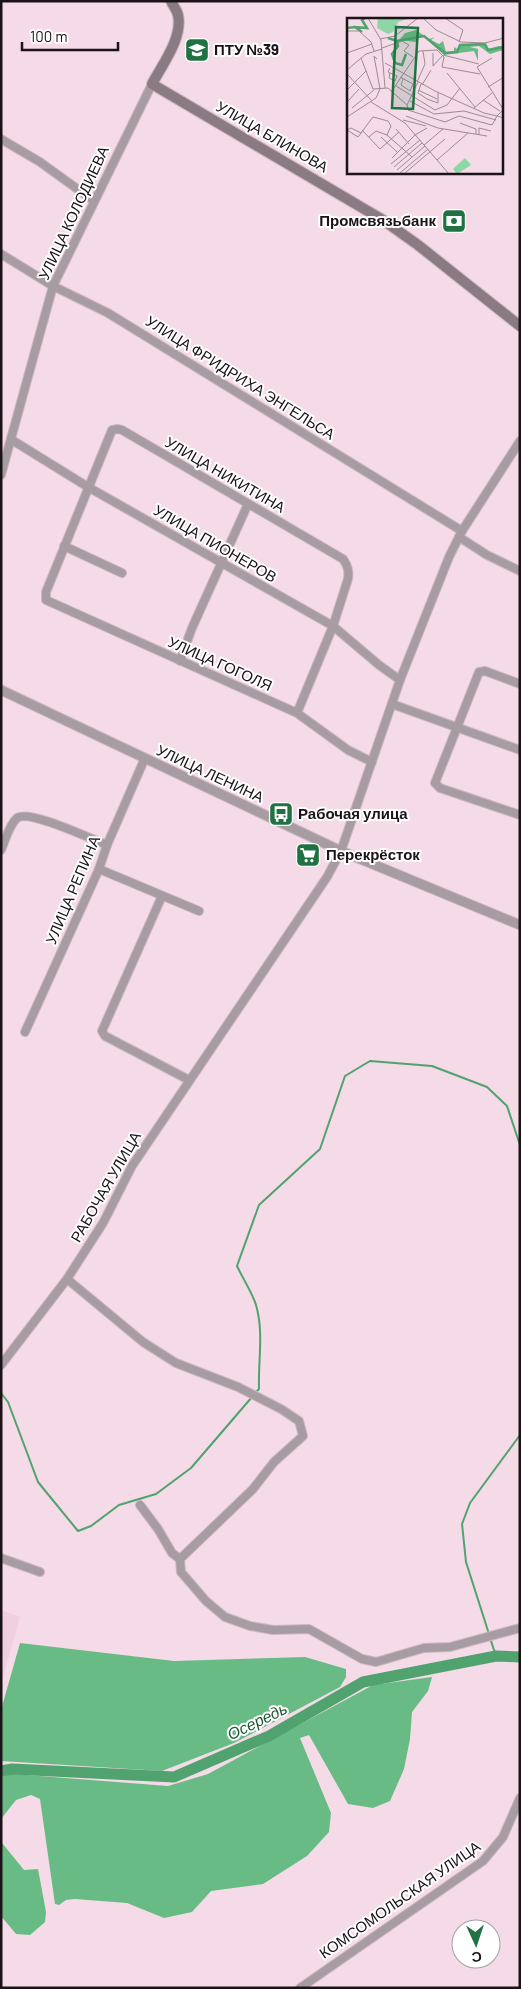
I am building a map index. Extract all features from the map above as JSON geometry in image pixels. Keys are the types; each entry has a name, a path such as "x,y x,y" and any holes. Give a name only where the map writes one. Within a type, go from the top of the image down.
{"main road":[{"path":"152,84 177,35 179,25 178,14 171,1"},
{"name":"УЛИЦА БЛИНОВА","path":"152,84 383,220 418,245 520,326"}],"street":[{"name":"УЛИЦА КОЛОДИЕВА","path":"1,475 54,286 152,84"},
{"path":"1,139 40,162 94,201"},
{"name":"УЛИЦА ФРИДРИХА ЭНГЕЛЬСА","path":"1,254 54,286 108,313 460,534 487,555 520,571"},
{"name":"УЛИЦА НИКИТИНА","path":"49,602 45,595 64,546 110,433 118,429 343,559 346,564 348,579 332,626 297,713"},
{"name":"УЛИЦА ПИОНЕРОВ","path":"12,440 88,487 332,626 400,680"},
{"name":"РАБОЧАЯ УЛИЦА","path":"1,1365 67,1280 103,1223 132,1166 327,877 341,851 400,680 460,534 519,442"},
{"path":"180,661 192,628 248,504"},
{"path":"64,546 122,574"},
{"name":"УЛИЦА ГОГОЛЯ","path":"49,602 297,713 348,750 372,762"},
{"path":"520,684 485,670 479,672 435,780 435,784 440,788 520,815"},
{"name":"УЛИЦА ЛЕНИНА","path":"1,690 341,851 520,925"},
{"path":"392,704 520,750"},
{"name":"УЛИЦА РЕПИНА","path":"25,1032 99,869 106,845 145,758"},
{"path":"1,850 12,824 21,816 38,819 106,845"},
{"path":"99,869 198,910"},
{"path":"162,896 102,1031 105,1036 189,1080"},
{"path":"67,1280 143,1342 176,1363 238,1387 281,1409 299,1421 303,1436 274,1462 252,1489 180,1559"},
{"path":"140,1505 161,1533 172,1553 180,1559 181,1572 206,1601 225,1617 250,1626 273,1630 309,1629 362,1659 376,1662 424,1648 450,1647 520,1628"},
{"path":"1,1558 40,1572"},
{"name":"КОМСОМОЛЬСКАЯ УЛИЦА","path":"300,1988 483,1861 504,1837 520,1798"}],"shaded area":[{"path":"1,1610 20,1617 1,1684"}],"green space":[{"path":"20,1643 174,1661 305,1657 346,1669 346,1677 340,1687 234,1743 162,1771 1,1761 1,1710"},
{"path":"432,1677 428,1691 412,1712 410,1739 404,1769 390,1801 373,1808 348,1804 309,1735 300,1738 331,1813 329,1832 307,1856 263,1884 211,1891 192,1912 164,1918 127,1903 75,1899 66,1900 59,1905 55,1904 40,1799 31,1795 16,1800 1,1819 1,1773 168,1786 208,1774 373,1685"},
{"path":"1,1825 2,1843 24,1870 38,1869 46,1912 45,1922 30,1935 16,1934 1,1916"}],"waterway":[{"path":"255,1393 259,1389 260,1326 256,1305 237,1266 259,1205 320,1149 345,1076 370,1061 432,1066 487,1087 507,1106 520,1145"},
{"path":"1,1393 8,1402 38,1482 78,1531 91,1526 119,1505 156,1494 191,1468 252,1397"},
{"path":"489,1634 466,1562 462,1524 470,1503 520,1435"},
{"path":"490,1638 496,1656"},
{"name":"Осередь","path":"1,1771 12,1769 174,1777 269,1736 363,1682 496,1656 520,1657"}],"place":[{"name":"ПТУ №39","path":"197,50"},
{"name":"Промсвязьбанк","path":"454,221"},
{"name":"Рабочая улица","path":"281,814"},
{"name":"Перекрёсток","path":"308,855"}]}
